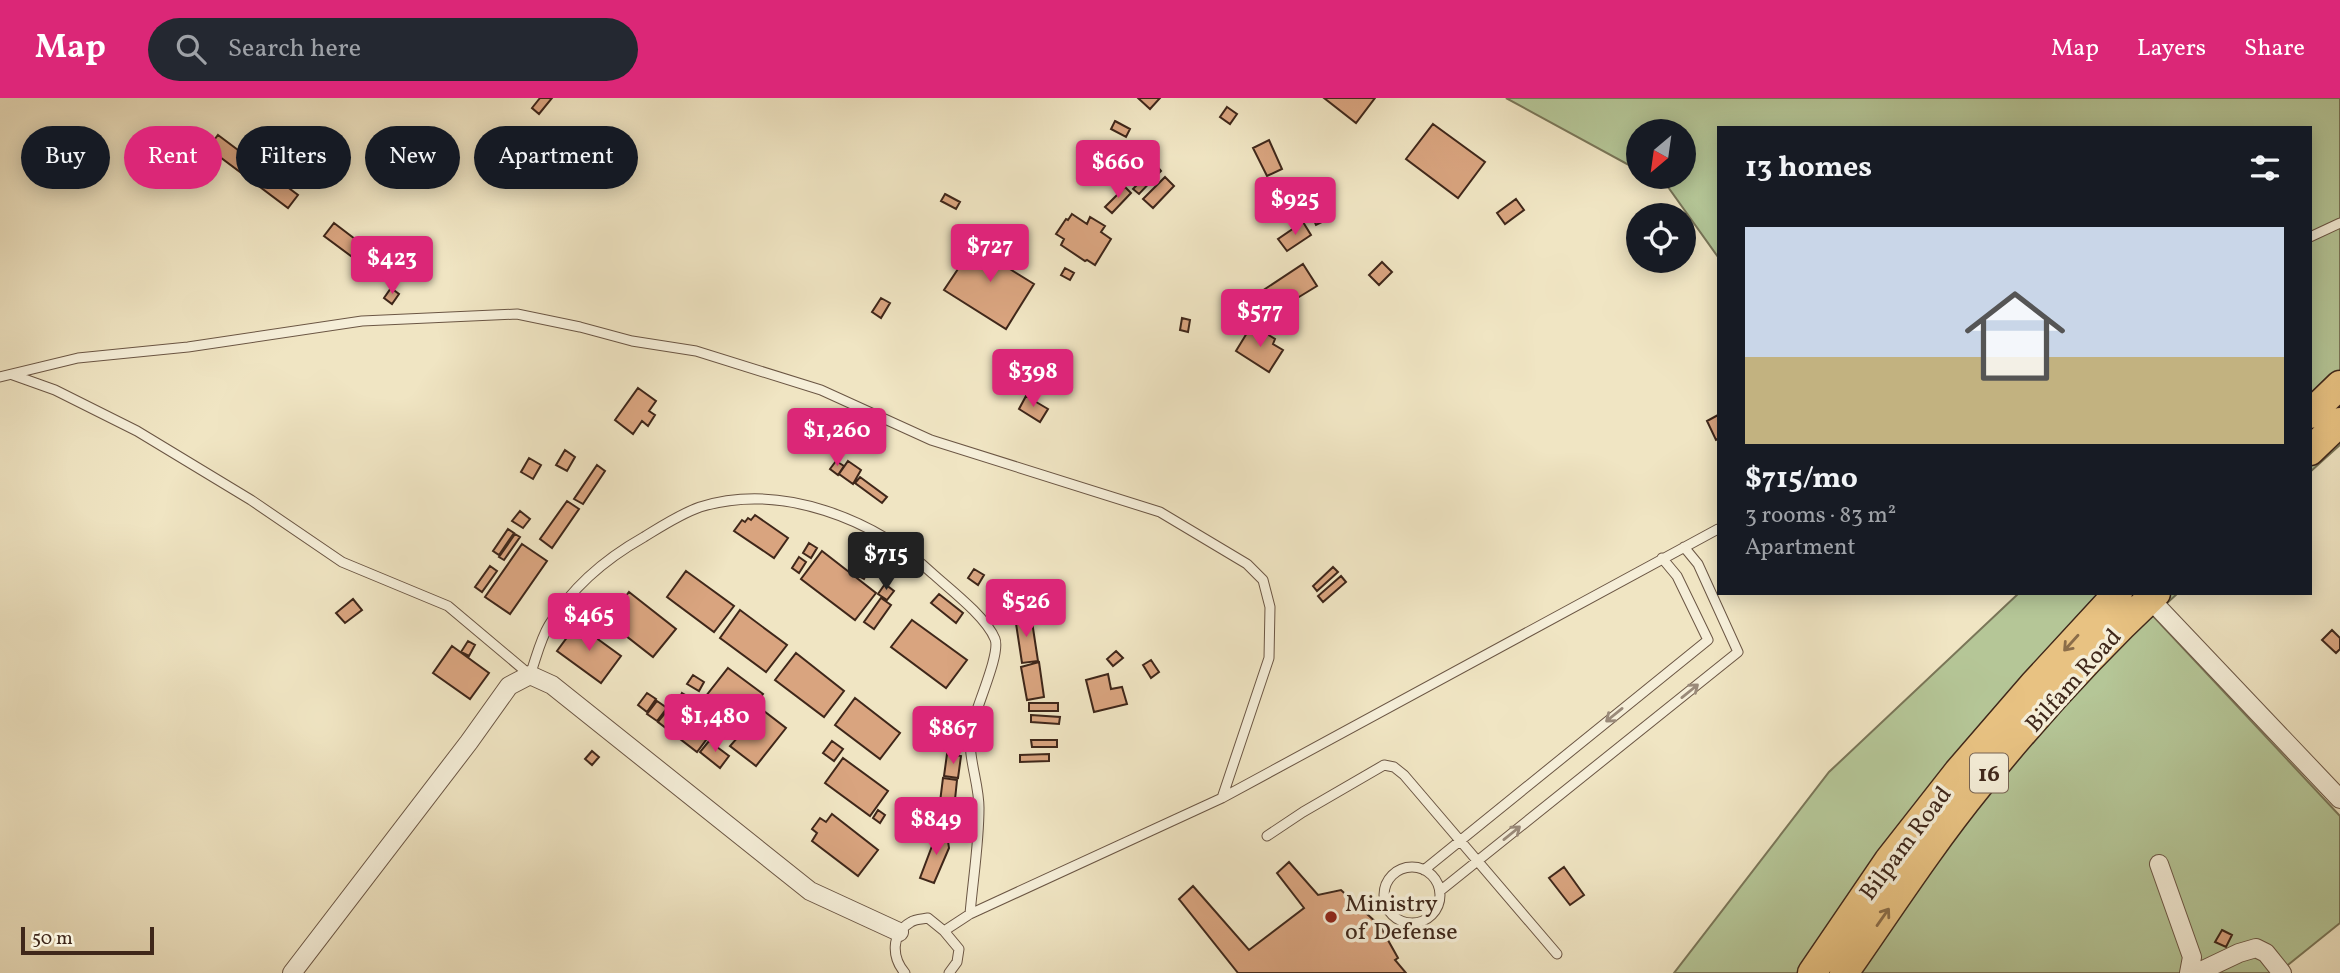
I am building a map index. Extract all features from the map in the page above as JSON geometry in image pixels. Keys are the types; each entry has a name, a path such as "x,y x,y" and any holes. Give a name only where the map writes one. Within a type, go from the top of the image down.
{"main road":[{"path":"2312,412 2340,385"},
{"path":"2312,448 2340,422"},
{"name":"Bilpam Road","path":"1812,973 1889,860 1958,772 2116,595"},
{"name":"Bilfam Road","path":"1844,973 1978,786 2121,626 2153,596"}],"street":[{"path":"2153,596 2340,799"},
{"path":"292,973 509,686 530,675 552,685 810,891 899,932"},
{"path":"2159,864 2192,957 2189,973"},
{"path":"2197,973 2256,948 2266,953 2282,973"}],"lane":[{"path":"2312,236 2340,223"},
{"path":"0,377 78,358 188,347 362,321 517,313 632,341 696,351 821,390 931,440 1160,512 1247,564 1263,580 1270,607 1269,658 1222,798"},
{"path":"12,375 55,390 137,430 251,500 342,562 448,607 530,675 548,627 583,580 630,545 684,513 731,500 765,499 798,504 850,518 912,554 974,610 995,639 996,654 971,731 971,759 979,807 970,914"},
{"path":"944,931 970,914 1222,798 1717,530"},
{"path":"1440,891 1738,652 1698,565 1684,547"},
{"path":"1424,870 1708,640 1677,576 1662,558"},
{"path":"1267,836 1384,765 1394,768 1404,775 1479,860 1558,954"},
{"path":"1410,867 1424,870 1435,877 1440,891 1435,912 1419,922 1401,921 1388,909 1384,900 1387,882 1393,874 1410,867"},
{"path":"905,973 898,964 894,948 899,932 912,921 928,918 944,931 959,949 957,962 949,973"}],"green space":[{"path":"1506,98 2340,98 2340,445 2312,470 2312,126 1717,126 1717,256 1696,226 1696,203 1679,203 1669,189 1696,189 1696,119 1626,119 1626,163"},
{"path":"2017,595 2176,595 2153,616 2340,816 2340,923 2278,973 1674,973 1829,772"}],"building":[{"path":"540,98 552,98 539,114 532,108"},
{"path":"1138,98 1160,98 1150,109"},
{"path":"1324,98 1375,98 1356,123"},
{"path":"1227,107 1237,114 1230,124 1220,117"},
{"path":"1115,121 1130,129 1126,137 1111,129"},
{"path":"1433,124 1485,162 1458,198 1406,159"},
{"path":"222,138 236,148 236,169 222,158"},
{"path":"1269,140 1282,169 1267,176 1253,148"},
{"path":"1136,147 1139,152 1122,164 1118,159"},
{"path":"1156,165 1161,171 1139,194 1133,189"},
{"path":"1165,177 1174,186 1153,208 1143,199"},
{"path":"1125,187 1131,193 1112,213 1105,207"},
{"path":"263,189 290,189 298,195 288,208"},
{"path":"945,194 960,202 956,209 941,201"},
{"path":"1516,199 1524,210 1505,224 1497,213"},
{"path":"1320,207 1326,220 1316,225 1310,211"},
{"path":"1072,214 1087,224 1090,217 1105,226 1101,232 1111,239 1095,265 1061,245 1064,239 1056,234"},
{"path":"1303,222 1311,235 1287,251 1278,239"},
{"path":"334,223 372,252 363,265 324,236"},
{"path":"980,236 1011,256 1005,266 1034,284 1006,329 944,290"},
{"path":"1382,262 1392,272 1379,285 1369,275"},
{"path":"1303,264 1317,286 1276,311 1262,291"},
{"path":"1065,268 1074,273 1070,280 1061,275"},
{"path":"391,288 399,294 392,304 384,298"},
{"path":"881,298 890,303 881,318 872,312"},
{"path":"1182,318 1190,320 1188,332 1180,330"},
{"path":"1250,328 1257,332 1259,329 1275,339 1273,344 1283,350 1269,372 1236,351"},
{"path":"638,388 656,401 649,411 655,415 648,426 642,421 633,434 615,420"},
{"path":"1026,396 1048,409 1040,422 1019,409"},
{"path":"1717,416 1717,440 1716,440 1707,421"},
{"path":"565,450 575,457 567,471 556,465"},
{"path":"529,458 541,465 533,479 521,472"},
{"path":"836,461 844,466 838,475 830,469"},
{"path":"848,461 861,470 853,484 839,474"},
{"path":"597,465 605,471 583,504 574,499"},
{"path":"860,477 887,497 882,503 855,483"},
{"path":"567,501 579,509 552,548 540,539"},
{"path":"520,511 530,519 523,528 512,521"},
{"path":"755,515 788,538 774,558 734,531 742,520 751,520"},
{"path":"508,529 514,533 499,555 493,551"},
{"path":"515,534 520,537 504,560 499,557"},
{"path":"809,543 817,548 811,558 803,553"},
{"path":"522,544 547,561 510,614 485,597"},
{"path":"822,551 876,593 855,620 801,579"},
{"path":"799,557 806,562 799,573 792,568"},
{"path":"861,557 872,563 864,579 853,573"},
{"path":"490,566 497,571 482,592 475,587"},
{"path":"1333,567 1338,572 1317,591 1313,586"},
{"path":"974,569 984,575 978,585 968,578"},
{"path":"686,571 734,606 714,632 667,597"},
{"path":"1341,576 1346,582 1323,602 1318,596"},
{"path":"1029,581 1048,586 1044,600 1025,595"},
{"path":"885,584 894,591 887,600 878,594"},
{"path":"629,592 676,629 653,657 607,621"},
{"path":"939,594 963,613 956,623 931,603"},
{"path":"881,598 891,605 874,629 864,622"},
{"path":"353,599 362,610 345,623 336,613"},
{"path":"740,610 787,645 766,672 720,638"},
{"path":"1031,615 1038,661 1022,663 1015,617"},
{"path":"912,620 967,660 946,688 891,647"},
{"path":"577,624 621,656 601,683 557,651"},
{"path":"2332,630 2340,638 2340,649 2336,653 2322,640"},
{"path":"468,641 475,645 469,656 461,652"},
{"path":"452,646 489,673 470,699 433,673"},
{"path":"1116,651 1123,658 1113,666 1107,659"},
{"path":"796,653 844,691 824,717 775,680"},
{"path":"1151,660 1159,672 1151,678 1143,665"},
{"path":"1039,662 1044,697 1027,700 1021,667"},
{"path":"728,668 763,694 750,711 755,714 760,708 786,728 756,766 730,746 739,736 726,726 718,736 691,715"},
{"path":"1108,674 1111,689 1122,687 1127,704 1094,712 1086,680"},
{"path":"693,675 704,682 699,691 687,684"},
{"path":"647,693 656,699 647,712 638,705"},
{"path":"682,693 698,702 694,708 679,699"},
{"path":"855,698 900,733 880,759 835,725"},
{"path":"657,701 667,708 657,721 647,714"},
{"path":"1029,703 1058,703 1058,711 1029,711"},
{"path":"670,707 709,736 697,752 658,722"},
{"path":"1031,715 1060,717 1059,724 1031,722"},
{"path":"1031,740 1057,740 1057,747 1032,747"},
{"path":"709,741 729,756 720,768 700,752"},
{"path":"832,741 843,749 834,761 823,753"},
{"path":"592,751 599,757 592,765 585,759"},
{"path":"947,754 961,756 958,778 944,776"},
{"path":"1049,754 1049,761 1020,762 1020,755"},
{"path":"843,758 888,791 870,816 825,783"},
{"path":"943,778 957,780 953,819 938,818"},
{"path":"878,810 885,815 880,823 873,818"},
{"path":"832,814 878,850 858,876 812,841 817,833 812,829 820,818 826,822"},
{"path":"940,819 953,820 951,832 938,831"},
{"path":"933,832 947,834 949,848 934,883 920,878 932,846"},
{"name":"Ministry of Defense","path":"1289,862 1318,895 1341,890 1380,926 1398,958 1395,960 1406,973 1238,973 1179,899 1193,886 1249,950 1304,908 1277,873"},
{"path":"1564,867 1584,895 1570,905 1549,878"},
{"path":"2222,930 2232,935 2226,947 2215,942"}],"place":[{"name":"Ministry of Defense","path":"1331,917"}]}
